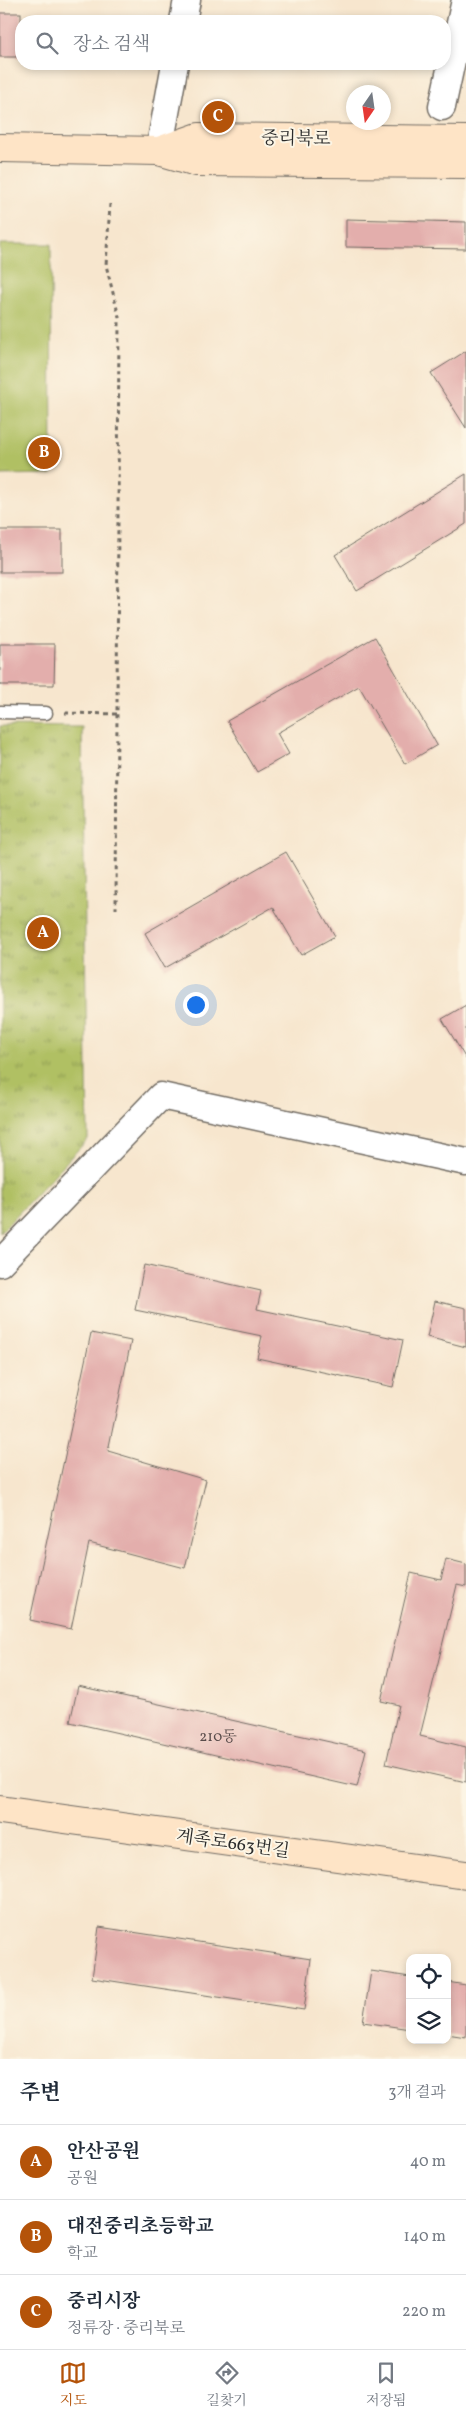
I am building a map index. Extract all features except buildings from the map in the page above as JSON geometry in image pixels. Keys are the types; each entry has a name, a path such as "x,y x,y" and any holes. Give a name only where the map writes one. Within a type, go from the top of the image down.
{"main road":[{"name":"중리북로","path":"159,151 199,137 466,140"},
{"name":"중리북로","path":"0,148 159,151 197,162 466,164"},
{"name":"계족로663번길","path":"0,1810 466,1875"}],"street":[{"path":"184,15 187,0"},
{"path":"451,65 465,0"},
{"path":"159,151 175,70"},
{"path":"442,107 450,70"},
{"path":"0,1263 161,1096 466,1162"}],"lane":[{"path":"0,712 46,712"}],"path":[{"path":"110,204 106,265 119,317 116,909"},
{"path":"46,712 117,714"}],"green space":[{"path":"0,244 51,244 52,474 0,475"},
{"path":"0,726 82,727 88,1139 0,1233"}],"place":[{"name":"중리시장","path":"218,117"},
{"name":"대전중리초등학교","path":"44,453"},
{"name":"안산공원","path":"43,933"}]}
